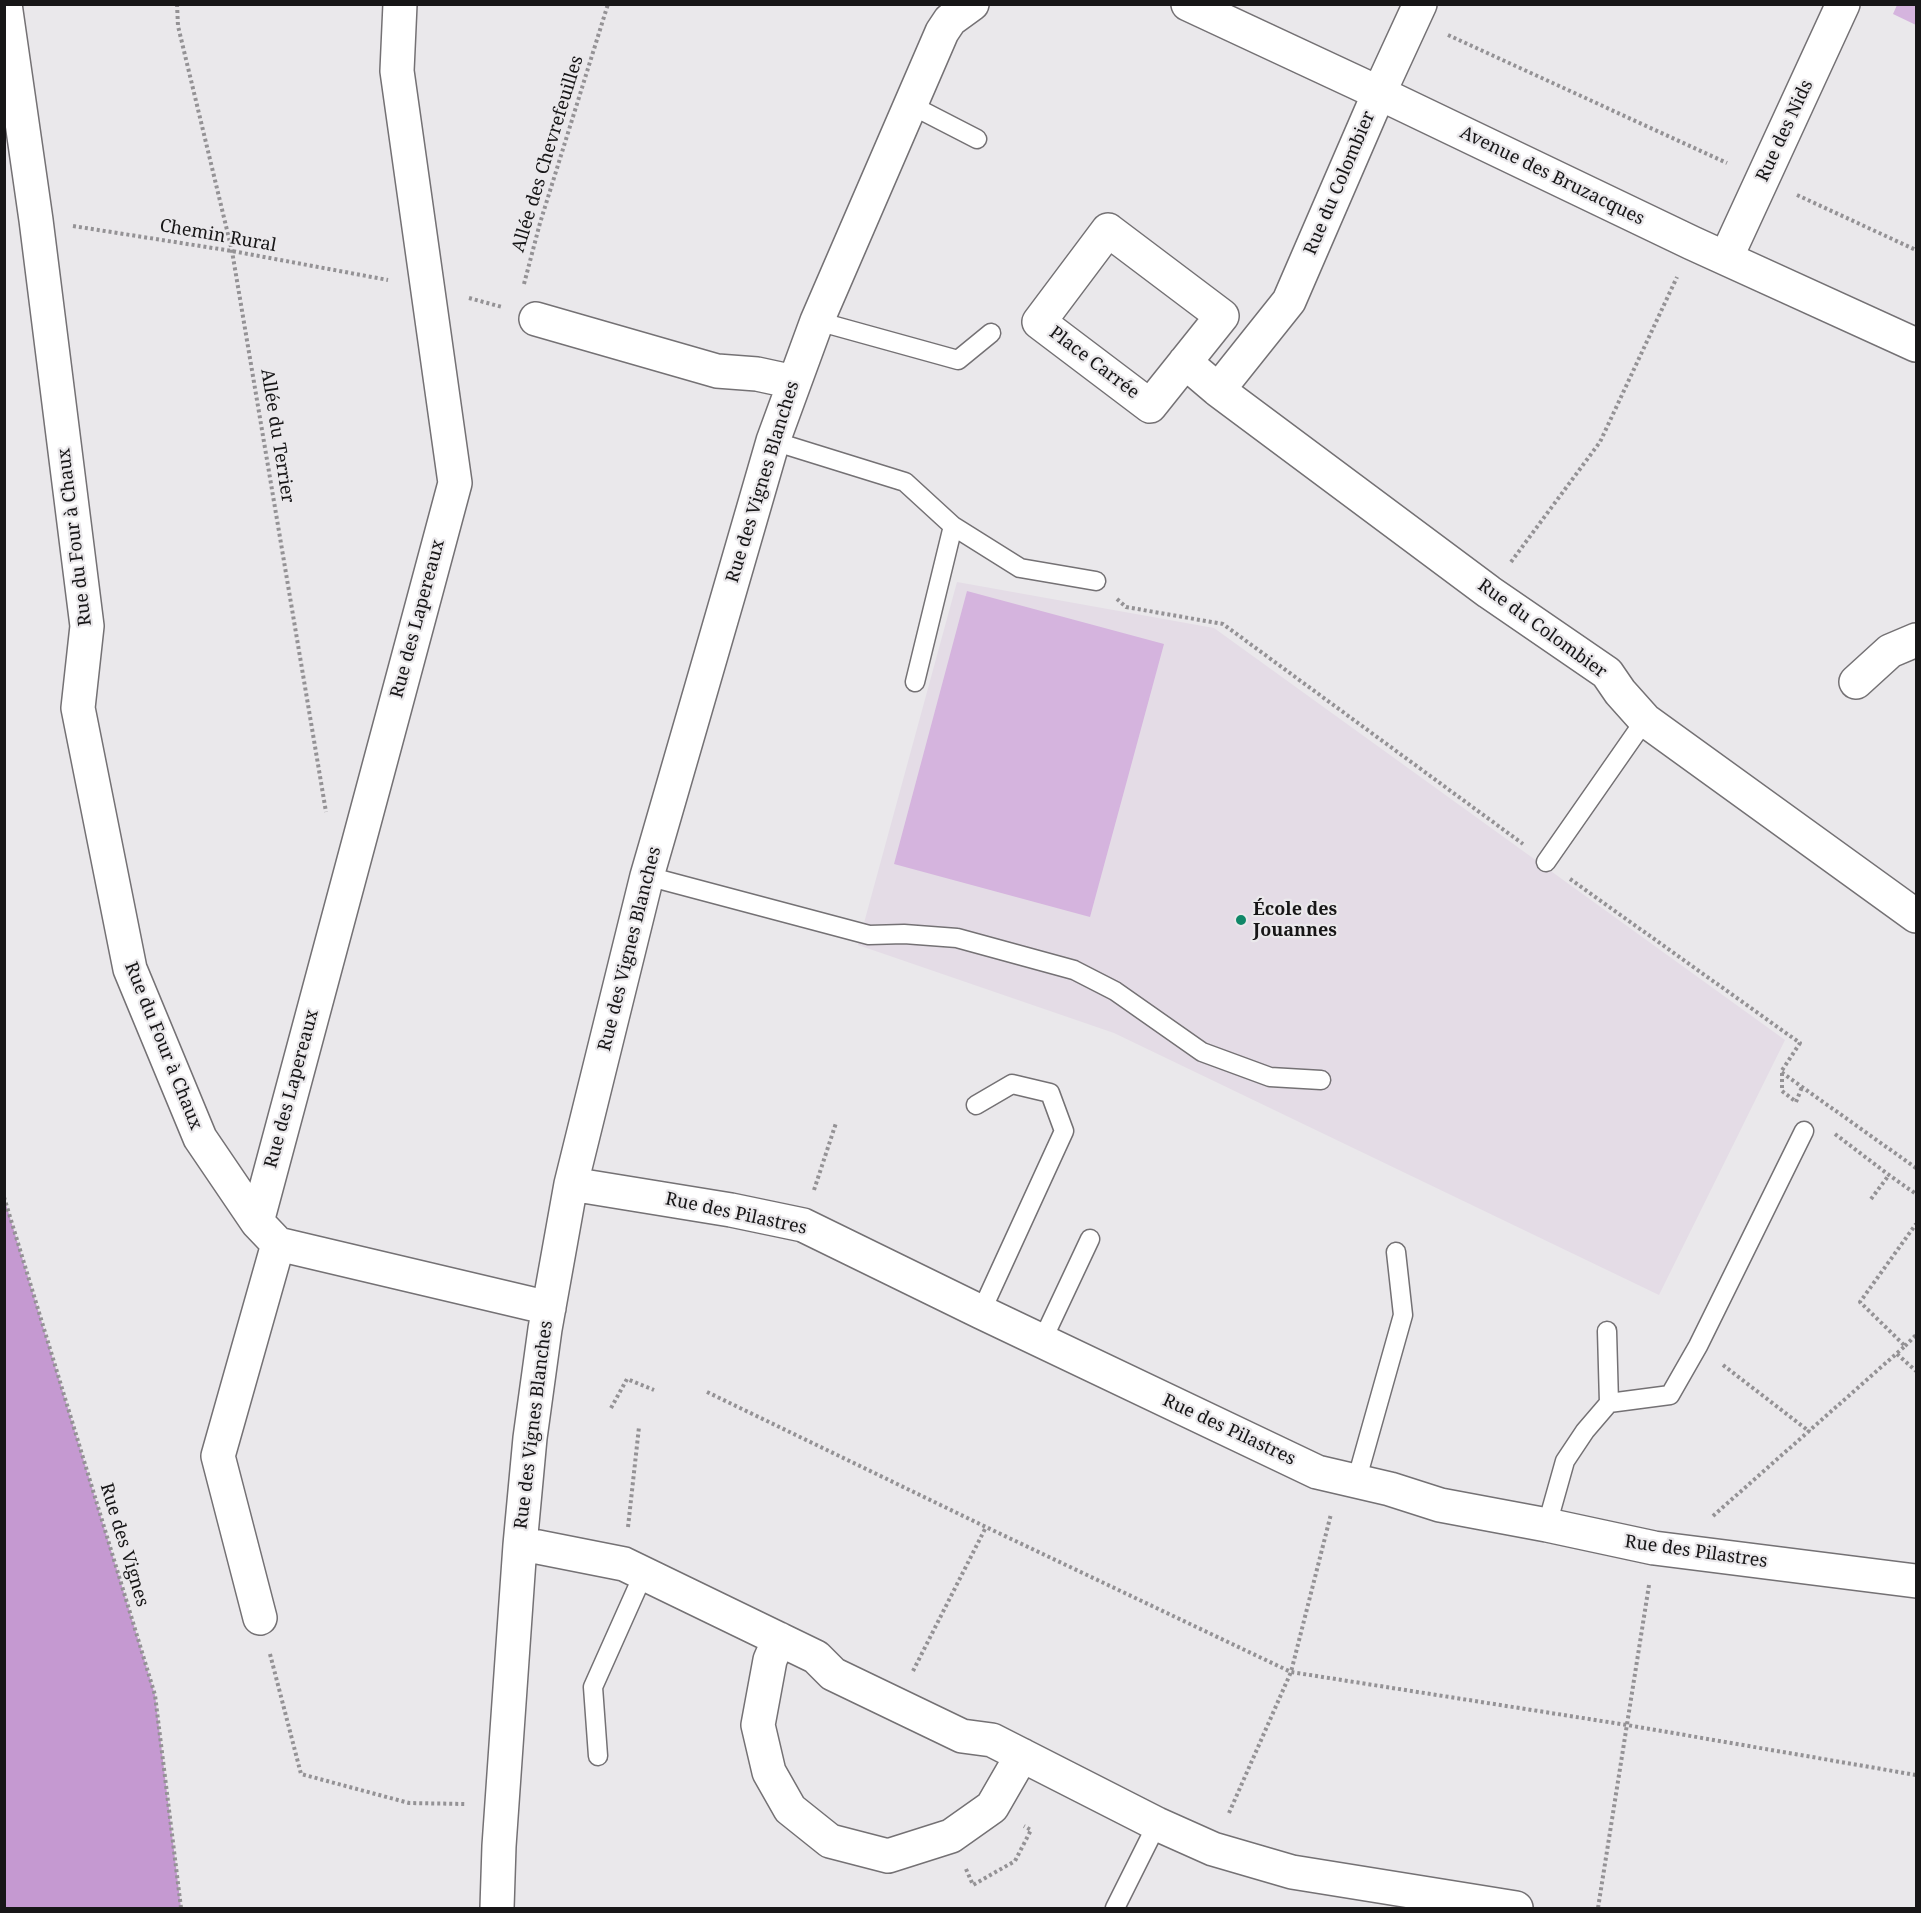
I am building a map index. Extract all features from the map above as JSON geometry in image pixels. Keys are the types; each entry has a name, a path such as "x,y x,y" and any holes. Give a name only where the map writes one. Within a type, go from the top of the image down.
{"street":[{"name":"Rue du Four à Chaux","path":"5,4 36,220 87,626 78,708 130,969 200,1138 267,1233"},
{"name":"Rue des Lapereaux","path":"267,1233 350,872 455,483 397,71 399,4"},
{"name":"Rue des Vignes Blanches","path":"497,1908 499,1846 520,1545 530,1438 549,1308 571,1184 646,876 773,441 794,381 944,18 950,20 972,4"},
{"name":"Avenue des Bruzacques","path":"1188,4 1692,243 1917,345"},
{"name":"Rue des Nids","path":"1726,258 1843,4"},
{"name":"Rue du Colombier","path":"1218,390 1289,301 1379,93 1417,12"},
{"name":"Place Carrée","path":"1108,230 1222,316 1185,362 1150,406 1039,322 1108,230"},
{"path":"536,320 717,371 757,374 794,381"},
{"name":"Rue du Colombier","path":"1185,362 1218,390 1489,592 1607,673 1620,692 1646,720 1917,916"},
{"path":"1856,682 1890,651 1917,640"},
{"name":"Rue des Pilastres","path":"571,1184 731,1209 803,1224 981,1312 1317,1472 1390,1489 1440,1505 1654,1548 1917,1581"},
{"path":"260,1618 218,1456 267,1233 549,1308"},
{"path":"520,1545 538,1546 624,1564 816,1657 833,1674 962,1737 992,1740 1157,1824 1213,1849 1292,1872 1516,1908"},
{"path":"779,1639 770,1660 758,1725 769,1772 790,1809 830,1841 888,1856 951,1836 992,1807 1022,1755"}],"lane":[{"path":"909,104 977,139"},
{"path":"817,321 958,360 991,333"},
{"path":"773,441 905,482 953,526 1020,568 1096,581"},
{"path":"915,682 953,526"},
{"path":"1546,862 1646,720"},
{"path":"646,876 869,935 904,934 957,938 1074,970 1115,991 1203,1052 1270,1077 1321,1080"},
{"path":"976,1105 1012,1084 1050,1093 1064,1131 981,1312"},
{"path":"1547,1525 1565,1461 1585,1431 1609,1403 1670,1395 1698,1346 1803,1131"},
{"path":"1042,1341 1090,1239"},
{"path":"1348,1480 1403,1315 1396,1252"},
{"path":"1607,1331 1609,1403"},
{"path":"598,1755 593,1687 643,1575"},
{"path":"1115,1908 1157,1824"}],"path":[{"name":"Allée du Terrier","path":"177,4 178,26 232,251 325,811 350,872"},
{"name":"Allée des Chevrefeuilles","path":"522,291 540,223 608,4"},
{"path":"1417,12 1763,179 1917,250"},
{"name":"Chemin Rural","path":"36,220 232,251 427,287"},
{"path":"1489,592 1600,442 1692,243"},
{"path":"1781,1072 1782,1091 1796,1102"},
{"path":"1802,1087 1796,1102 1803,1131 1821,1123 1889,1176 1917,1194"},
{"path":"803,1224 836,1123"},
{"path":"1871,1198 1889,1176"},
{"name":"Rue des Vignes","path":"4,1197 155,1695 181,1908"},
{"path":"1905,1346 1860,1302 1917,1224"},
{"path":"1694,1554 1701,1527 1917,1335"},
{"path":"1897,1354 1917,1371"},
{"path":"611,1408 627,1379 654,1390"},
{"path":"1749,1386 1810,1432"},
{"path":"707,1392 1291,1672 1628,1725 1917,1775"},
{"path":"628,1529 639,1427"},
{"path":"1213,1849 1291,1672 1348,1480"},
{"path":"896,1704 986,1527"},
{"path":"1598,1908 1654,1548"},
{"path":"260,1618 301,1774 409,1803 466,1804"}],"shaded area":[{"path":"1897,5 1916,5 1916,25 1893,14"},
{"name":"École des Jouannes","path":"957,582 1214,628 1785,1040 1659,1295 1114,1033 858,945"},
{"path":"967,591 1164,644 1090,917 894,864"},
{"path":"4,1198 155,1695 181,1908 5,1908"}],"place":[{"name":"École des Jouannes","path":"1241,920"}]}
